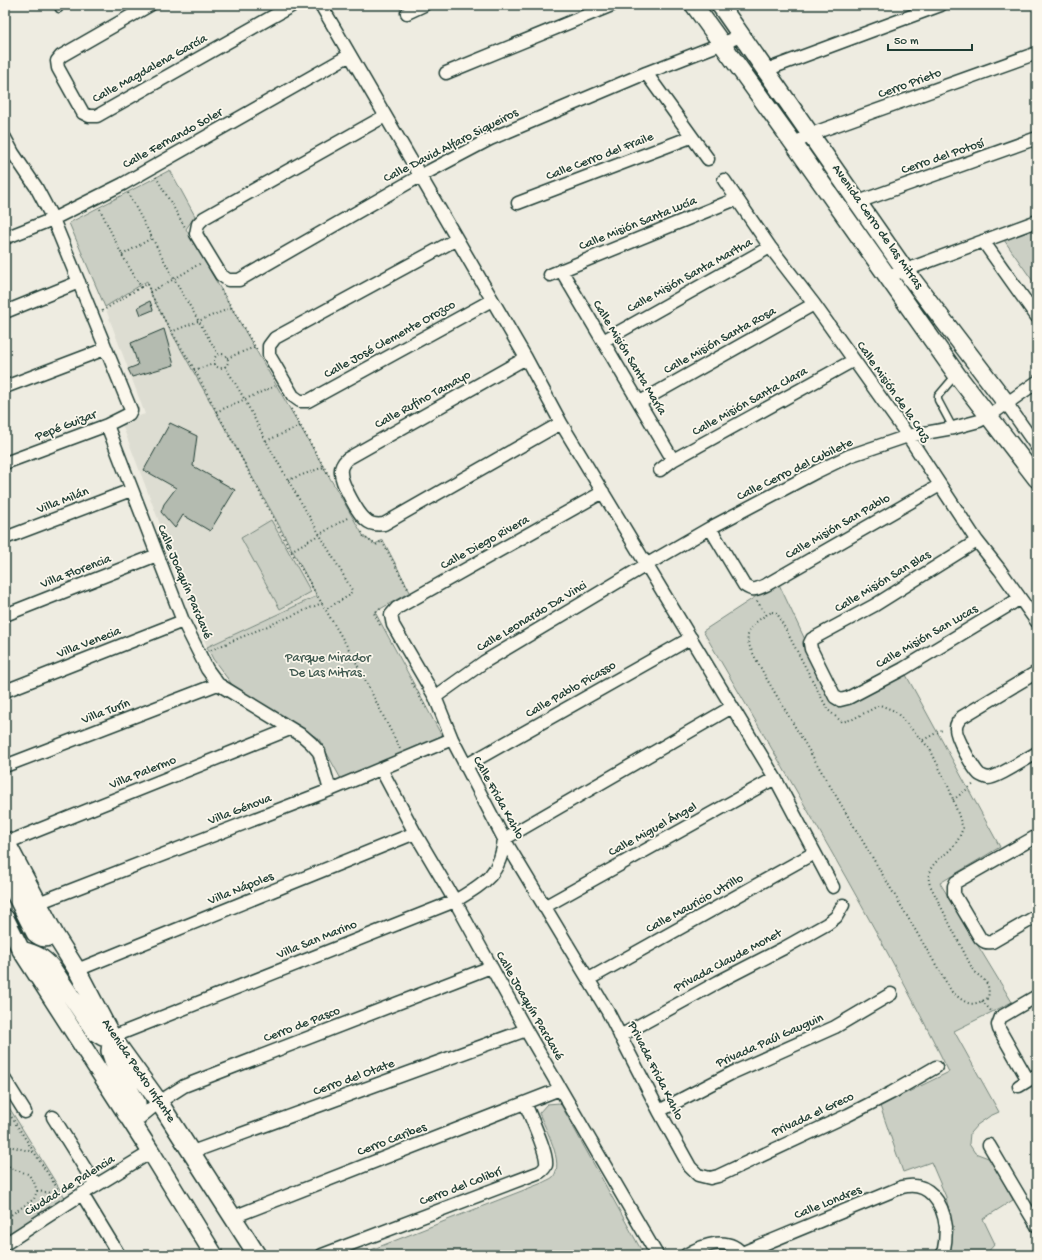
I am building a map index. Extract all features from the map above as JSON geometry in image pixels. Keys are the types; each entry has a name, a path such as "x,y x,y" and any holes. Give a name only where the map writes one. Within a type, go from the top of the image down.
{"main road":[{"name":"Avenida Cerro de las Mitras","path":"694,5 957,375 1037,479"},
{"name":"Avenida Cerro de las Mitras","path":"720,5 905,270 1007,404"},
{"name":"Avenida Pedro Infante","path":"6,842 55,935 77,970 112,1037 159,1102 257,1255"},
{"path":"5,874 35,933 45,938 55,935"},
{"path":"5,918 22,950 151,1152 214,1255"},
{"path":"22,950 37,955 45,960 95,1032 103,1037 112,1037 110,1051 114,1063 137,1103 129,1119"}],"street":[{"name":"Calle Magdalena García","path":"150,5 61,56 57,62 58,68 83,113 90,116 97,116 293,5"},
{"path":"320,5 526,358 562,423 775,778 833,887"},
{"path":"407,13 424,5"},
{"path":"446,73 612,5"},
{"path":"766,70 941,5"},
{"name":"Calle David Alfaro Siqueiros","path":"385,116 204,218 198,224 196,234 221,275 228,280 239,280 420,176 508,130 646,73 741,36"},
{"name":"Cerro Prieto","path":"794,144 811,134 1037,53"},
{"name":"Calle Fernando Soler","path":"5,238 54,219 95,199 126,189 350,55"},
{"path":"646,73 708,159"},
{"name":"Calle Cerro del Fraile","path":"518,203 691,137"},
{"path":"5,138 9,155 36,187 54,219 105,349 5,386"},
{"name":"Cerro del Potosí","path":"858,202 1037,138"},
{"name":"Calle Misión de la Cruz","path":"724,180 770,247 814,304 908,436 977,541 1000,570 1019,599 1037,622"},
{"name":"Calle Misión Santa Lucía","path":"556,272 736,198"},
{"path":"887,277 1037,221"},
{"name":"Calle José Clemente Orozco","path":"457,239 274,338 269,346 269,355 273,362 293,396 300,401 308,401 492,300"},
{"path":"983,241 1037,317"},
{"name":"Calle Misión Santa Martha","path":"602,341 770,247"},
{"name":"Calle Misión Santa María","path":"556,272 640,402 673,460"},
{"path":"5,312 79,282"},
{"name":"Calle Misión Santa Rosa","path":"640,402 814,304"},
{"name":"Pepé Guizar","path":"5,464 107,425 129,414 131,410 105,349"},
{"name":"Calle Rufino Tamayo","path":"526,358 347,459 340,472 341,478 357,509 365,520 375,525 384,524 562,423"},
{"name":"Calle Misión Santa Clara","path":"660,470 673,460 854,360"},
{"name":"Calle Cerro del Cubilete","path":"646,565 710,528 849,456 908,436 953,428 979,421 1007,404 1037,382"},
{"name":"Avenida Cerro de las Mitras","path":"1007,404 1037,447"},
{"name":"Calle Joaquín Pardavé","path":"107,425 183,621 207,669 218,684 312,743 319,752 330,790"},
{"name":"Calle Misión San Pablo","path":"749,589 754,590 766,585 940,485"},
{"name":"Villa Milán","path":"5,538 131,490"},
{"name":"Calle Diego Rivera","path":"387,626 391,615 397,608 604,492"},
{"path":"710,528 744,585 749,589"},
{"name":"Calle Misión San Blas","path":"848,698 840,700 835,697 811,649 810,643 812,639 875,605 977,541"},
{"name":"Villa Florencia","path":"5,614 157,555"},
{"name":"Calle Leonardo Da Vinci","path":"435,697 484,662 646,565"},
{"name":"Calle Misión San Lucas","path":"848,698 904,669 1019,599"},
{"name":"Villa Venecia","path":"5,690 183,621"},
{"name":"Calle Frida Kahlo","path":"387,626 435,697 465,766 504,839 589,979"},
{"name":"Calle Pablo Picasso","path":"465,766 691,638"},
{"path":"1037,672 962,717 957,724 958,738 976,770 984,777 993,777 1037,753"},
{"name":"Villa Turín","path":"5,766 218,684"},
{"path":"504,839 732,708"},
{"name":"Villa Palermo","path":"6,842 290,729"},
{"name":"Villa Génova","path":"38,903 330,790 405,760 452,739"},
{"name":"Calle Joaquín Pardavé","path":"381,769 490,967 657,1255"},
{"name":"Calle Miguel Ángel","path":"544,907 775,778"},
{"name":"Villa Nápoles","path":"77,970 415,833"},
{"path":"1037,836 956,882 954,886 954,894 983,941 992,942 1037,916"},
{"name":"Villa San Marino","path":"112,1037 455,901 481,886 491,876 500,860 504,839"},
{"name":"Calle Mauricio Utrillo","path":"589,979 814,853"},
{"name":"Privada Claude Monet","path":"620,1036 827,924 836,917 843,905"},
{"name":"Cerro de Pasco","path":"129,1119 184,1086 490,967"},
{"name":"Privada Frida Kahlo","path":"589,979 608,1012 658,1111 690,1167 698,1175"},
{"name":"Privada Paúl Gauguin","path":"658,1111 732,1073 835,1027 891,994"},
{"path":"1028,1080 998,1025 1001,1017 1037,996"},
{"name":"Cerro del Otate","path":"192,1152 526,1030"},
{"name":"Privada el Greco","path":"698,1175 710,1178 718,1176 751,1159 848,1115 891,1093 936,1067"},
{"path":"5,1080 25,1112"},
{"name":"Cerro Caribes","path":"233,1217 560,1089"},
{"name":"Cerro del Colibrí","path":"322,1255 540,1172 545,1168 545,1155 525,1103"},
{"path":"52,1117 96,1186"},
{"path":"989,1145 1037,1226"},
{"name":"Ciudad de Palencia","path":"5,1244 64,1199 82,1194 151,1152"},
{"name":"Calle Londres","path":"742,1254 902,1187 911,1185 925,1188 931,1193 942,1212 946,1227 943,1255"},
{"path":"82,1194 119,1255"},
{"path":"686,1255 707,1244 720,1243 731,1246 742,1254"}],"lane":[{"path":"953,428 938,400 938,396 957,375"}],"path":[{"path":"123,197 126,189"},
{"path":"126,189 198,321 218,354 222,354 227,358"},
{"path":"95,199 122,255 141,287"},
{"path":"94,212 106,206"},
{"path":"122,255 152,238"},
{"path":"150,292 205,261"},
{"path":"100,305 103,312 148,284 150,292 171,332 194,370 291,551 354,658 402,754"},
{"path":"171,332 232,308"},
{"path":"227,358 255,347"},
{"path":"214,364 214,359 218,354"},
{"path":"214,364 220,368 227,363 227,358"},
{"path":"194,370 214,364"},
{"path":"224,366 245,400 266,441 352,590 350,594 326,609"},
{"path":"216,412 277,385"},
{"path":"266,441 300,426"},
{"path":"288,480 324,467"},
{"path":"291,551 352,515"},
{"path":"749,589 766,615"},
{"path":"211,650 322,603"},
{"path":"387,605 374,613 387,626"},
{"path":"772,612 777,613 828,710 842,722 853,719 880,705 895,711 923,740 930,748 953,800 963,828 956,843 930,869 927,877 974,972 985,980 990,990 988,998 978,1004 967,1003 952,992 765,676 748,641 750,627 766,615 772,612"},
{"path":"412,683 427,710"},
{"path":"923,740 957,724"},
{"path":"953,800 984,777"},
{"path":"5,1107 64,1199"},
{"path":"5,1145 34,1152"},
{"path":"5,1159 10,1168 28,1174 34,1182 37,1192 34,1199 5,1219"},
{"path":"37,1192 64,1199"},
{"path":"360,1255 368,1252"}],"shaded area":[{"path":"147,281 150,292 164,319 317,596 207,647 121,422 145,414 105,307"}],"green space":[{"name":"Parque Mirador De Las Mitras.","path":"170,170 195,216 186,229 364,537 375,544 383,540 410,592 375,612 443,738 341,779 319,739 283,716 239,694 213,659 207,647 317,596 164,319 150,292 147,281 105,307 69,223"},
{"path":"1037,227 1037,287 1004,240"},
{"path":"271,520 311,592 280,609 241,538"},
{"path":"778,582 837,708 905,673 1000,847 940,883 1012,1002 954,1031 999,1112 977,1125 970,1133 969,1144 975,1153 991,1159 1013,1200 983,1219 995,1244 985,1255 945,1255 951,1222 946,1197 931,1162 903,1172 880,1106 949,1072 921,1016 861,905 799,795 703,631"},
{"path":"5,1101 66,1199 5,1237"},
{"path":"560,1103 644,1255 358,1255 552,1178 556,1171 557,1163 553,1145 539,1113 547,1104"}],"building":[{"path":"150,301 153,310 141,315 138,307"},
{"path":"164,329 174,365 132,377 128,369 138,365 131,343"},
{"path":"170,423 197,436 193,466 235,490 210,531 183,515 175,528 161,512 164,504 176,488 144,470"}]}
